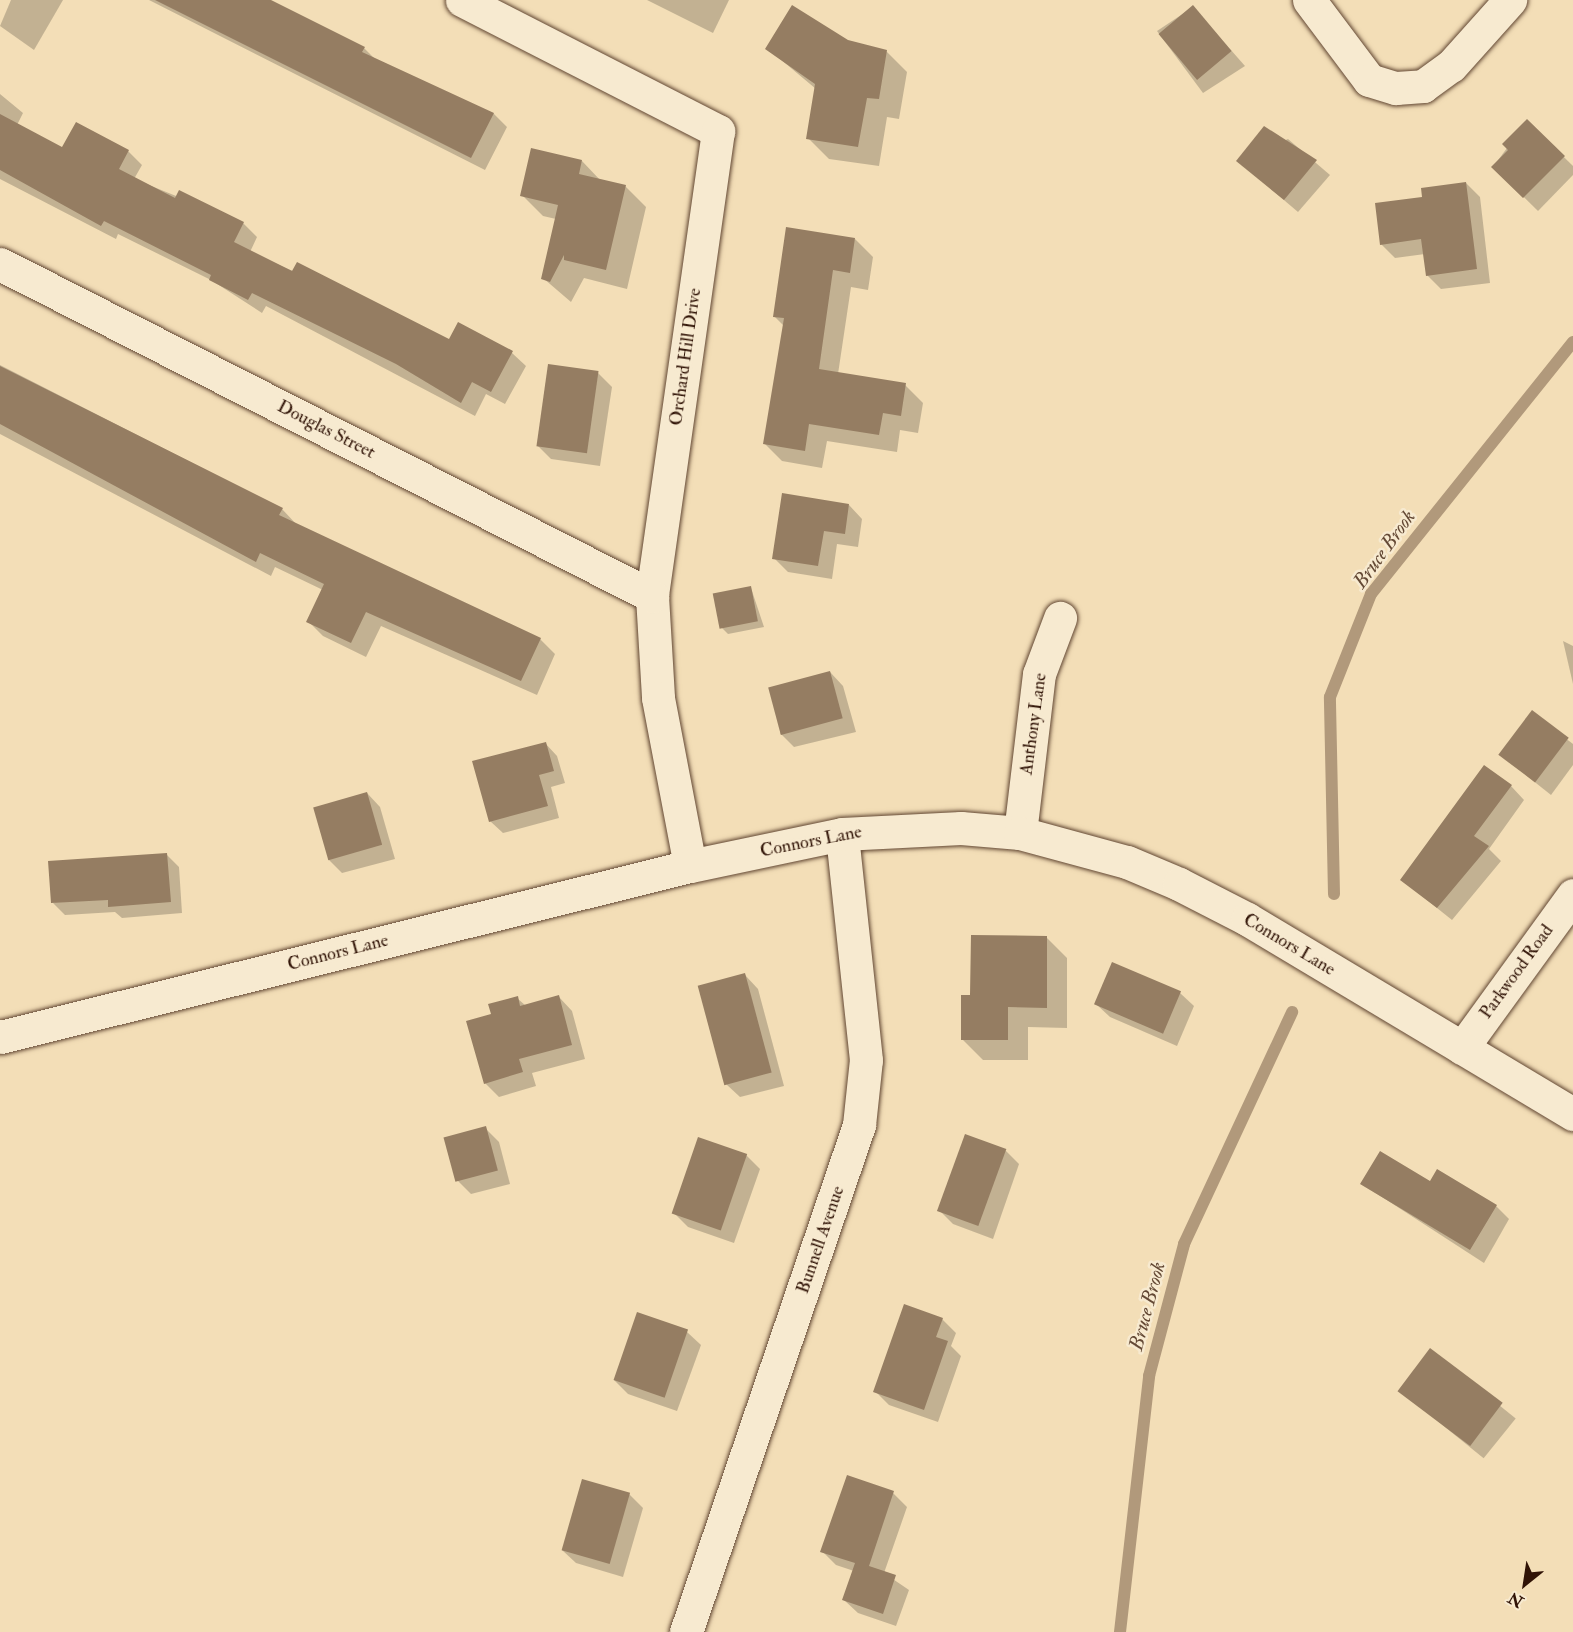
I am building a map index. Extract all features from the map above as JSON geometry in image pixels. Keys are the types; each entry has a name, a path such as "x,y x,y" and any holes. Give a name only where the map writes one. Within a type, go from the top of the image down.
{"street":[{"name":"Orchard Hill Drive","path":"462,0 718,131 652,596 658,698 690,866"},
{"path":"1310,0 1351,61 1369,80 1396,88 1423,86 1451,66 1510,0"},
{"name":"Douglas Street","path":"0,264 652,596"},
{"name":"Anthony Lane","path":"1020,832 1039,674 1060,618"},
{"name":"Connors Lane","path":"0,1037 690,866 842,834 896,828 1020,832 1127,862 1179,884 1573,1114"},
{"name":"Bunnell Avenue","path":"687,1632 859,1125 866,1060 842,834"},
{"name":"Parkwood Road","path":"1462,1048 1573,896"}],"building":[{"path":"155,0 271,0 365,47 362,52 494,113 471,158"},
{"path":"792,5 848,40 887,50 879,99 867,98 858,147 806,139 815,84 765,49"},
{"path":"1193,5 1232,51 1197,80 1159,34"},
{"path":"0,114 62,147 76,122 129,150 119,169 175,198 179,190 244,222 234,242 292,271 297,262 449,339 458,322 513,351 491,392 472,382 461,403 396,364 252,293 248,300 209,280 211,275 104,221 101,226 0,170"},
{"path":"1527,119 1565,156 1523,198 1491,167 1508,150 1502,144"},
{"path":"1264,126 1317,160 1284,200 1236,161"},
{"path":"531,148 582,160 579,174 626,185 606,270 564,260 564,255 550,282 541,279 558,205 520,196"},
{"path":"1466,182 1477,269 1426,276 1421,239 1380,245 1375,203 1422,197 1421,188"},
{"path":"786,227 855,238 850,273 833,270 819,369 906,383 901,416 883,413 879,435 809,424 805,451 763,444 784,318 773,317"},
{"path":"548,364 599,371 587,453 536,446"},
{"path":"0,366 283,508 279,515 541,638 521,681 366,612 351,643 306,622 324,584 260,553 256,562 0,424"},
{"path":"782,493 849,504 845,534 824,531 818,566 772,559"},
{"path":"751,586 758,621 720,629 713,593"},
{"path":"830,671 843,718 781,735 768,688"},
{"path":"1532,710 1569,738 1535,782 1498,755"},
{"path":"546,742 554,771 539,775 548,806 489,822 472,761"},
{"path":"1484,765 1512,785 1474,836 1489,846 1437,908 1400,880"},
{"path":"367,792 382,845 328,860 313,807"},
{"path":"167,853 171,902 108,907 108,900 51,903 48,861"},
{"path":"971,935 1047,936 1047,1008 1008,1007 1008,1040 961,1040 961,995 970,995"},
{"path":"1112,962 1181,991 1163,1034 1094,1004"},
{"path":"745,973 772,1072 724,1085 698,986"},
{"path":"559,995 572,1045 519,1059 523,1072 484,1084 466,1021 491,1014 488,1004 518,996 520,1006"},
{"path":"486,1126 498,1170 455,1182 443,1137"},
{"path":"965,1134 1006,1149 978,1226 937,1211"},
{"path":"698,1137 747,1154 721,1231 672,1214"},
{"path":"1380,1151 1430,1181 1437,1169 1497,1205 1470,1250 1360,1184"},
{"path":"904,1304 943,1318 936,1337 948,1341 924,1410 873,1392"},
{"path":"637,1312 688,1330 665,1398 614,1380"},
{"path":"1430,1348 1503,1403 1470,1446 1398,1391"},
{"path":"847,1475 894,1491 869,1566 896,1575 883,1614 842,1600 855,1563 820,1552"},
{"path":"582,1479 630,1493 610,1564 562,1550"}],"waterway":[{"name":"Bruce Brook","path":"1334,894 1330,697 1371,594 1573,342"},
{"name":"Bruce Brook","path":"1120,1632 1149,1376 1184,1244 1292,1012"}]}
